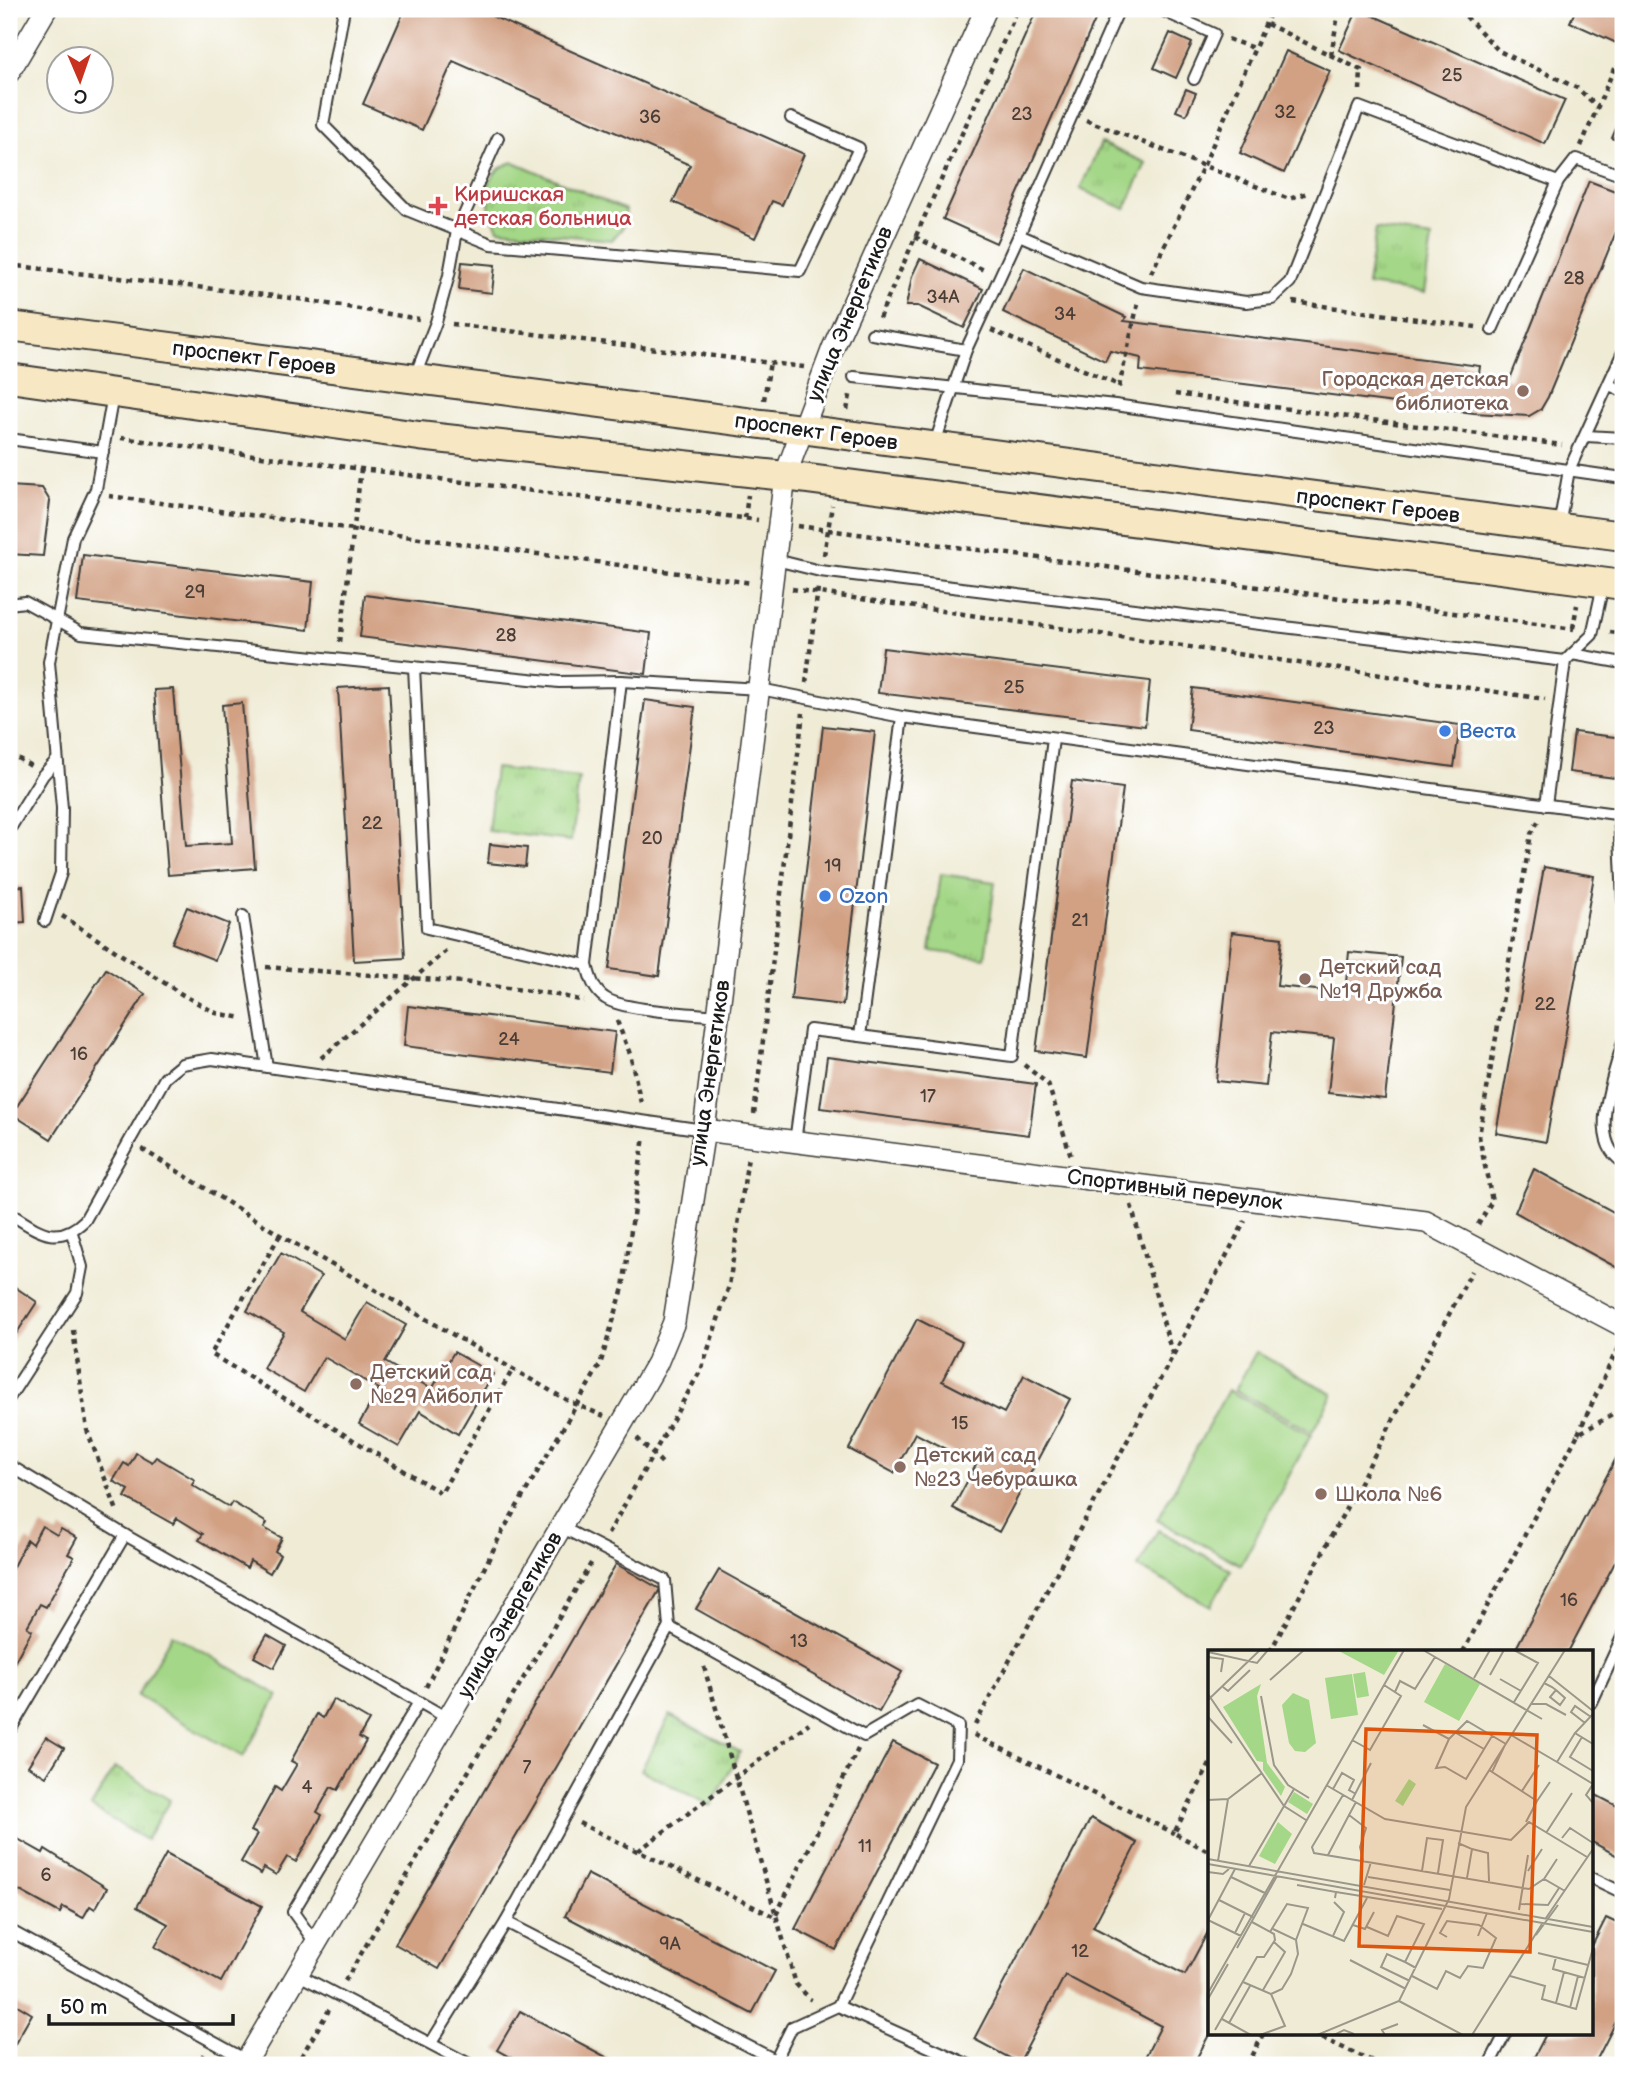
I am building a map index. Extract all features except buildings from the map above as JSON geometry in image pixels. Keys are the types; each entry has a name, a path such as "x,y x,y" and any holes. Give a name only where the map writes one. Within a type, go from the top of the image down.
{"main road":[{"name":"проспект Героев","path":"9,326 1623,536"},
{"path":"9,379 419,436 785,476 1614,584"}],"street":[{"path":"9,72 46,9"},
{"name":"улица Энергетиков","path":"245,2063 622,1424 657,1363 674,1322 704,1130 785,476 833,348 986,9"},
{"name":"Спортивный переулок","path":"704,1130 1426,1222 1623,1326"}],"lane":[{"path":"344,9 323,125 407,210 491,244 800,271 859,148 791,118"},
{"path":"934,448 966,350 1119,9"},
{"path":"1159,9 1214,34 1194,79"},
{"path":"1019,235 1141,287 1246,302 1272,299 1290,282 1359,107 1558,182"},
{"path":"414,378 436,322 457,231 498,138"},
{"path":"1492,330 1558,182 1576,159 1623,176"},
{"path":"872,334 966,350"},
{"path":"1559,529 1569,470 1623,352"},
{"path":"854,377 1115,405 1623,478"},
{"path":"1609,385 1623,391"},
{"path":"45,920 61,873 62,808 49,662 73,538 96,489 113,392"},
{"path":"1586,436 1623,438"},
{"path":"9,439 103,452"},
{"path":"776,560 820,570 1623,663"},
{"path":"1546,805 1560,701 1569,657 1592,635 1614,584"},
{"path":"9,604 25,602 81,633 559,682 621,681 760,689 902,718 1621,815 1623,901"},
{"path":"414,667 427,928 587,965"},
{"path":"621,681 587,965 593,985 604,998 619,1005 718,1016"},
{"path":"860,1036 902,718"},
{"path":"795,1142 810,1030 1012,1056 1053,739"},
{"path":"9,830 43,775 56,761"},
{"path":"243,916 267,1067"},
{"path":"1623,1041 1602,1125 1613,1156 1623,1162"},
{"path":"9,1213 46,1235 72,1233 85,1220 165,1078 182,1063 212,1059 704,1130"},
{"path":"9,1398 77,1293 82,1267 72,1233"},
{"path":"9,1465 125,1535 449,1719"},
{"path":"431,2043 506,1922 669,1627 665,1580 561,1527"},
{"path":"9,1732 125,1535"},
{"path":"506,1922 774,2063 792,2028 838,2006 957,1759 958,1726 917,1705 864,1736 669,1627"},
{"path":"1594,1698 1623,1635"},
{"path":"316,1944 293,1912 419,1702"},
{"path":"1594,1879 1623,1893"},
{"path":"9,1930 245,2063"},
{"path":"298,1974 471,2065"},
{"path":"838,2006 969,2065"},
{"path":"1489,2065 1504,2036"}],"path":[{"path":"872,334 1018,9"},
{"path":"1115,405 1141,287 1156,267 1272,9"},
{"path":"1331,55 1339,9"},
{"path":"1459,9 1499,51 1577,89 1598,107"},
{"path":"1267,24 1361,70 1359,107"},
{"path":"1214,34 1256,49"},
{"path":"1576,159 1616,64"},
{"path":"1072,115 1289,199 1329,186"},
{"path":"915,237 1000,277"},
{"path":"1272,299 1492,330"},
{"path":"978,325 1119,386 1133,388"},
{"path":"1174,393 1580,448"},
{"path":"104,435 1623,634"},
{"path":"338,659 361,470"},
{"path":"96,489 113,498 773,586 1560,701"},
{"path":"296,2065 654,1456 702,1368 729,1286 751,1136 820,570 830,531"},
{"path":"9,753 43,775"},
{"path":"1466,1243 1492,1201 1479,1136 1531,834 1546,805"},
{"path":"49,908 183,995 216,1013 260,1021"},
{"path":"304,1072 461,937"},
{"path":"251,967 315,968 415,978 553,994 587,1002"},
{"path":"419,1702 502,1532 600,1365 624,1288 645,1123 630,1054 616,1019"},
{"path":"1012,1056 1048,1084 1078,1178"},
{"path":"129,1142 280,1235 513,1369 577,1405 622,1424 664,1465"},
{"path":"1125,1184 1173,1357"},
{"path":"957,1759 1244,1225 1249,1199"},
{"path":"280,1235 211,1354 440,1493 513,1369"},
{"path":"1271,1650 1472,1270"},
{"path":"69,1304 87,1430 125,1535"},
{"path":"1464,1650 1578,1434 1623,1336"},
{"path":"1578,1434 1623,1409"},
{"path":"697,1643 796,1984 822,2013"},
{"path":"638,1851 823,1712"},
{"path":"971,1733 1208,1851"},
{"path":"775,1917 864,1736"},
{"path":"1174,1833 1208,1768"},
{"path":"565,1816 775,1917"},
{"path":"1248,2065 1262,2036"},
{"path":"1318,2036 1381,2065"}],"green space":[{"path":"1101,143 1146,163 1125,209 1080,189"},
{"path":"514,162 626,210 623,227 612,240 498,229 490,209 488,189 496,173 503,166"},
{"path":"1376,229 1432,238 1424,293 1367,285"},
{"path":"495,768 579,778 571,841 488,831"},
{"path":"941,874 995,882 985,958 930,951"},
{"path":"1256,1352 1333,1394 1312,1432 1235,1390"},
{"path":"1228,1390 1311,1435 1241,1565 1157,1520"},
{"path":"1158,1530 1231,1570 1211,1606 1138,1567"},
{"path":"172,1634 278,1695 243,1757 137,1696"},
{"path":"670,1715 740,1752 711,1806 641,1770"},
{"path":"115,1767 170,1800 146,1840 91,1807"}],"place":[{"name":"Киришская детская больница","path":"438,206"},
{"name":"Городская детская библиотека","path":"1523,391"},
{"name":"Веста","path":"1445,731"},
{"name":"Ozon","path":"825,896"},
{"name":"Детский сад №19 Дружба","path":"1305,979"},
{"name":"Детский сад №29 Айболит","path":"356,1384"},
{"name":"Детский сад №23 Чебурашка","path":"900,1467"},
{"name":"Школа №6","path":"1321,1494"}]}
